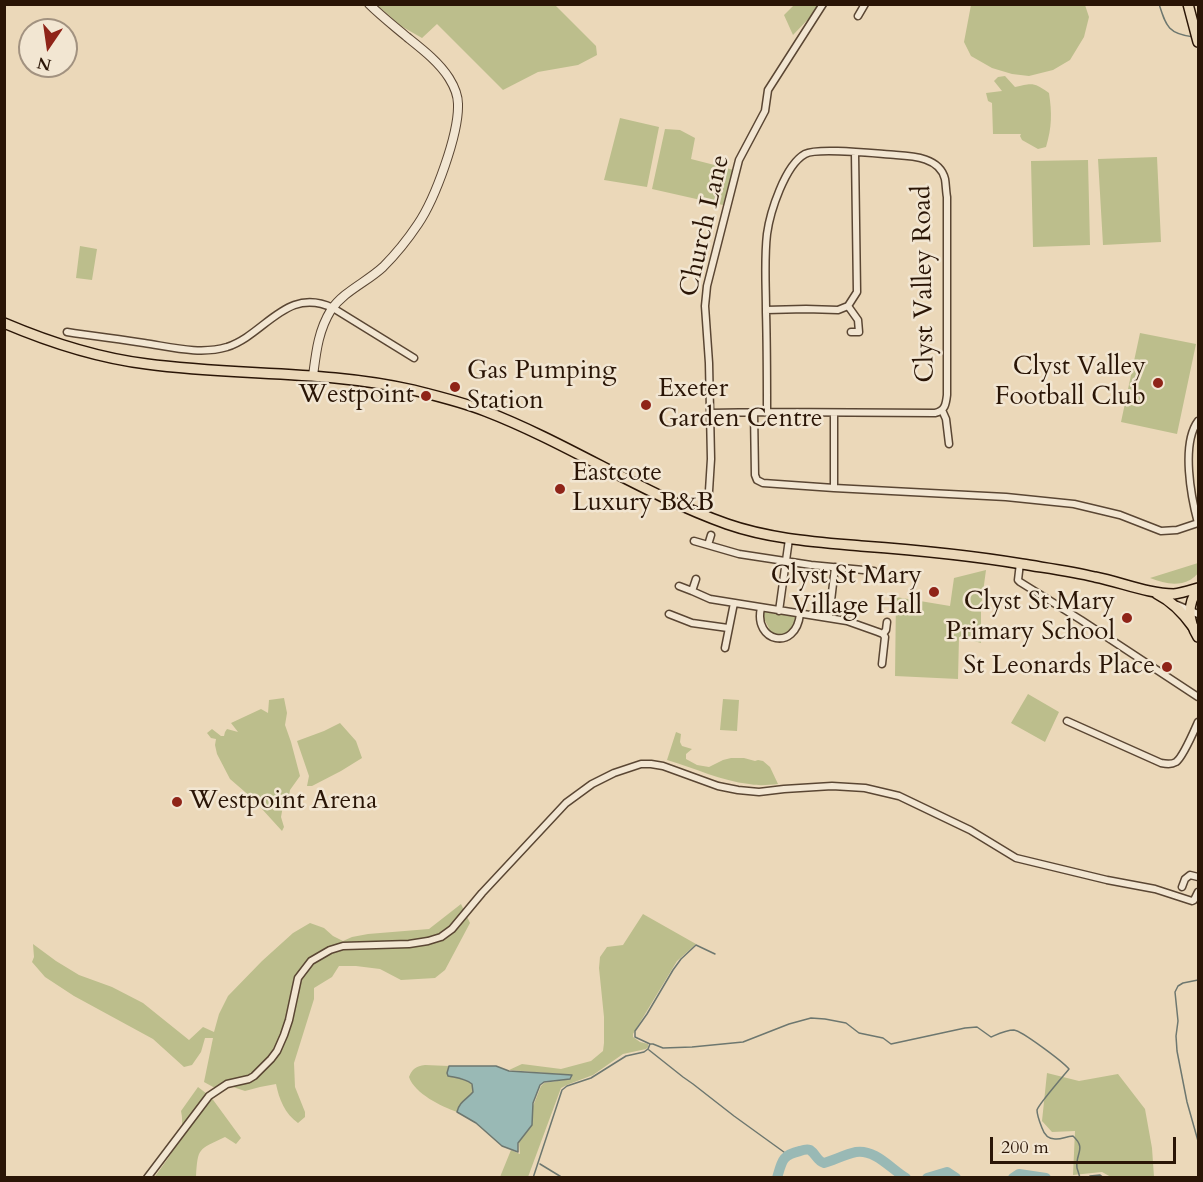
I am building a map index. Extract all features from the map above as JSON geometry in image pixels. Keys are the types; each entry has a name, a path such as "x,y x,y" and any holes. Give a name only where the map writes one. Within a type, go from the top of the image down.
{"main road":[{"path":"1188,4 1198,42"},
{"path":"4,323 70,348 134,362 196,369 313,376 398,387 433,395 483,410 544,437 681,505 726,524 751,531 789,539 1020,563 1094,576 1173,594 1198,588"},
{"path":"1193,627 1192,598 1198,588"},
{"path":"1150,590 1171,602 1185,616 1198,637"}],"street":[{"path":"313,376 316,345 325,320 333,308 344,296 382,267 419,223 431,200 448,155 458,114 456,93 444,71 426,52 369,4"},
{"name":"Church Lane","path":"705,515 711,459 711,413 705,306 707,286 739,160 765,111 768,90 823,4"},
{"path":"858,16 865,4"},
{"name":"Clyst Valley Road","path":"711,413 935,413 945,407 947,395 947,208 945,178 933,164 917,156 826,150 807,153 794,164 775,206 768,232 765,268 767,412"},
{"path":"766,310 838,310 852,302 857,292 855,153"},
{"path":"67,332 196,351 219,349 252,334 268,321 300,302 316,302 333,308 414,358"},
{"path":"848,306 858,320 861,332 851,332"},
{"name":"Clyst Valley Road","path":"942,410 946,419 948,444"},
{"path":"754,412 754,475 763,483 1005,497 1074,504 1136,520 1161,531 1177,530 1198,524 1189,464 1193,430 1198,421"},
{"path":"834,413 834,488"},
{"path":"708,545 711,535"},
{"path":"779,611 789,539"},
{"path":"694,541 739,554 874,572"},
{"path":"1020,563 1018,580 1020,582 1198,697"},
{"path":"829,618 835,567"},
{"path":"692,591 696,579"},
{"path":"679,586 710,599 847,621 883,634"},
{"path":"1171,602 1194,612"},
{"path":"724,648 734,603"},
{"path":"761,608 759,617 763,629 777,638 785,638 794,632 800,614"},
{"path":"669,614 692,622 728,628"},
{"path":"882,664 885,637 883,634 887,622"},
{"path":"1067,721 1077,729 1167,764 1174,763 1180,757 1198,722"},
{"path":"147,1178 209,1096 227,1083 249,1079 271,1059 287,1027 298,978 311,961 330,950 343,946 409,944 441,937 452,929 482,893 566,803 592,784 614,773 641,764 663,766 718,786 738,790 759,792 832,786 865,788 899,796 969,830 1016,858 1155,889 1192,901 1198,892"},
{"path":"1182,887 1185,879 1190,875 1198,877"}],"green space":[{"path":"377,5 555,5 596,46 597,55 578,65 538,72 503,90 437,24 422,38 401,26"},
{"path":"794,5 819,5 793,35 784,15"},
{"path":"971,5 1085,5 1089,17 1084,37 1070,60 1053,70 1029,76 992,68 971,56 964,42"},
{"path":"1005,76 1015,87 1033,84 1049,93 1051,120 1046,147 1038,149 1022,140 1021,134 993,134 992,103 988,101 986,93 1002,91 994,81 998,77"},
{"path":"620,118 659,127 647,187 604,180"},
{"path":"665,129 680,130 695,138 691,159 734,170 723,205 652,189"},
{"path":"1157,157 1161,242 1103,245 1098,159"},
{"path":"1088,160 1090,245 1033,247 1031,161"},
{"path":"80,246 97,249 92,280 76,278"},
{"name":"Clyst Valley Football Club","path":"1140,333 1196,344 1177,434 1121,422"},
{"path":"1198,563 1197,574 1185,582 1170,584 1150,578"},
{"path":"986,570 981,607 981,643 959,637 958,679 895,676 896,597 950,606 954,578"},
{"path":"764,612 797,617 797,620 791,632 779,637 766,630 769,628 762,615"},
{"path":"1028,694 1059,712 1045,742 1011,723"},
{"path":"284,698 287,713 285,725 300,776 283,806 281,817 284,827 282,831 252,798 230,779 217,754 216,739 211,738 207,733 212,729 221,736 224,736 227,729 238,732 231,723 261,709 268,713 269,700"},
{"path":"723,699 739,700 737,731 720,730"},
{"path":"340,723 356,741 362,758 312,786 307,786 309,776 297,741"},
{"path":"676,732 681,734 682,746 692,749 686,754 686,759 697,765 709,767 731,758 763,761 770,767 778,784 760,785 739,782 667,760"},
{"path":"461,904 470,923 445,970 435,978 401,980 380,969 339,966 332,977 314,988 314,999 294,1063 295,1087 305,1112 305,1117 298,1123 283,1106 276,1084 245,1091 233,1087 215,1088 204,1082 213,1038 205,1038 201,1052 192,1065 184,1067 153,1039 74,996 45,977 32,962 33,944 79,975 112,987 143,1003 189,1040 203,1027 214,1032 219,1014 228,996 293,933 310,923 324,928 343,941 368,934 429,929"},
{"path":"643,914 696,944 677,961 633,1034 633,1037 640,1042 648,1044 648,1047 623,1054 593,1075 561,1088 528,1177 500,1177 511,1150 520,1154 519,1142 532,1125 533,1106 541,1086 544,1083 571,1079 572,1075 509,1070 522,1064 561,1069 591,1061 603,1051 604,1017 600,957 607,947 623,945"},
{"path":"449,1066 447,1073 450,1077 472,1084 473,1092 461,1103 457,1112 429,1099 412,1083 409,1077 412,1072 417,1067"},
{"path":"1047,1073 1079,1081 1118,1074 1145,1109 1152,1148 1154,1177 1111,1177 1102,1172 1073,1175 1075,1131 1052,1132 1042,1121"},
{"path":"198,1087 211,1097 241,1138 236,1144 225,1137 204,1147 199,1155 196,1177 154,1178 179,1138 181,1111"}],"water":[{"path":"449,1066 496,1066 509,1071 572,1075 570,1079 544,1082 540,1085 533,1103 532,1125 518,1143 518,1152 502,1146 476,1123 457,1112 461,1103 473,1092 472,1084 463,1079 448,1076"}],"waterway":[{"path":"1159,4 1169,28 1179,34 1194,37"},
{"path":"650,1044 635,1037 635,1031 673,970 696,945 715,954"},
{"path":"1198,980 1183,983 1175,992 1178,1021 1177,1051 1187,1102 1198,1141"},
{"path":"533,1178 562,1090 567,1086 591,1078 626,1056 644,1052 650,1044 663,1048 743,1042 811,1018 846,1023 859,1033 883,1038 891,1044 977,1027 991,1037 1014,1030 1025,1035 1069,1069 1042,1102 1037,1112 1048,1137 1057,1139 1073,1136 1077,1140 1080,1148 1077,1163 1080,1178"},
{"path":"649,1050 788,1155"},
{"path":"777,1178 786,1157 804,1150 810,1150 824,1163 848,1154 863,1152 882,1160 906,1178"},
{"path":"540,1164 563,1178"},
{"path":"927,1178 947,1172 956,1178"},
{"path":"1013,1178 1019,1174 1046,1178"},
{"path":"1088,1178 1100,1175 1104,1178"}],"place":[{"name":"Clyst Valley Football Club","path":"1158,383"},
{"name":"Gas Pumping Station","path":"455,387"},
{"name":"Westpoint","path":"426,396"},
{"name":"Exeter Garden Centre","path":"646,405"},
{"name":"Eastcote Luxury B&B","path":"560,489"},
{"name":"Clyst St Mary Village Hall","path":"934,592"},
{"name":"Clyst St Mary Primary School","path":"1127,618"},
{"name":"St Leonards Place","path":"1167,667"},
{"name":"Westpoint Arena","path":"177,802"}]}
